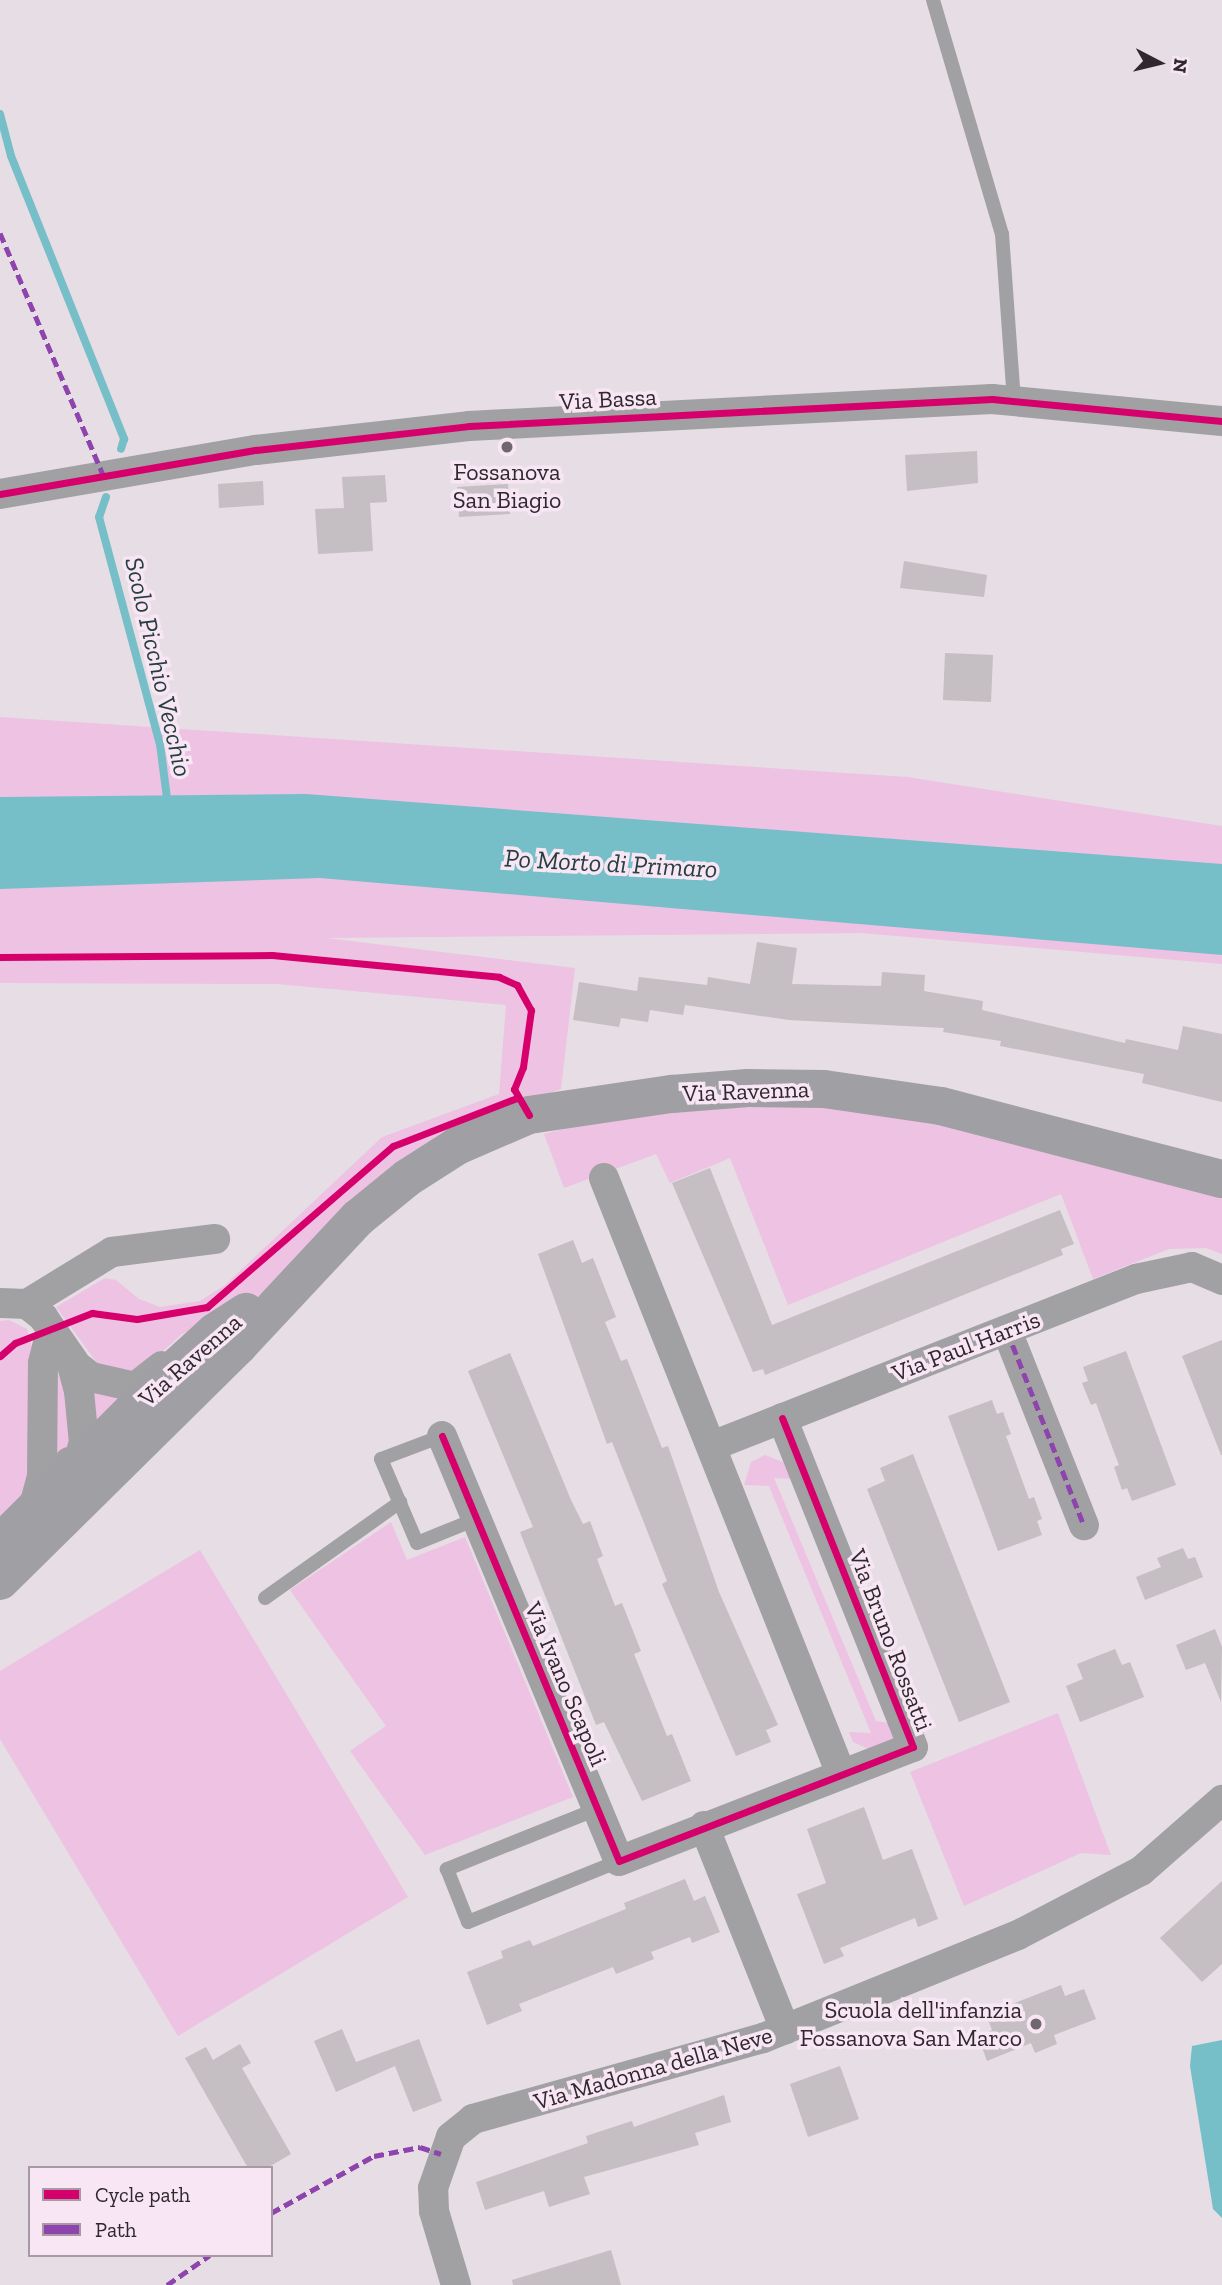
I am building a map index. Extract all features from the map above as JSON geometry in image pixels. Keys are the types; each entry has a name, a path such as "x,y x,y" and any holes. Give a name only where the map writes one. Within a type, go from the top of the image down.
{"main road":[{"name":"Via Ravenna","path":"0,1543 34,1506 88,1474 239,1345 310,1266 407,1178 495,1128 530,1115 595,1102 748,1087 882,1094 1222,1179"},
{"name":"Via Ravenna","path":"0,1581 88,1474 215,1332 310,1266"}],"street":[{"name":"Via Bassa","path":"0,495 256,450 469,426 923,401 1014,400 1222,421"},
{"path":"604,1178 841,1774"},
{"path":"13,1303 112,1252 215,1239"},
{"name":"Via Paul Harris","path":"712,1446 1170,1269 1192,1268 1222,1280"},
{"path":"13,1303 43,1317 70,1356 91,1377 135,1387 186,1345 215,1332"},
{"path":"34,1506 42,1477 43,1363 51,1331"},
{"path":"1006,1331 1084,1525"},
{"path":"70,1356 83,1423 88,1474"},
{"name":"Via Bruno Rossatti","path":"704,1826 913,1747 782,1418"},
{"path":"42,1419 52,1453 88,1474"},
{"name":"Via Ivano Scapoli","path":"442,1436 619,1861"},
{"name":"Via Madonna della Neve","path":"456,2285 434,2211 433,2188 451,2137 481,2116 729,2050 785,2030 1018,1935 1141,1871 1222,1800"},
{"path":"619,1861 704,1826 785,2030"}],"lane":[{"path":"933,0 977,138 1002,234 1014,400"},
{"name":"Via Ivano Scapoli","path":"442,1436 381,1459 417,1543 476,1519"},
{"path":"265,1598 400,1502"},
{"path":"597,1809 447,1869 468,1922 619,1861"}],"shaded area":[{"path":"0,717 907,777 1222,826 1222,964 862,933 326,938 575,968 561,1089 505,1110 364,1195 252,1302 182,1334 141,1371 103,1371 56,1307 105,1278 116,1280 139,1299 160,1307 200,1301 225,1285 382,1137 499,1094 506,1005 277,984 0,983"},
{"path":"735,1104 839,1105 889,1112 1222,1194 1222,1254 1206,1248 1169,1249 1093,1279 1061,1194 788,1305 730,1158 670,1183 656,1154 564,1188 544,1134 596,1121"},
{"path":"9,1320 27,1329 33,1351 33,1469 25,1496 0,1526 0,1321"},
{"path":"51,1340 77,1425 67,1458 56,1450"},
{"path":"84,1381 137,1398 93,1438"},
{"path":"765,1455 790,1465 796,1479 774,1478 876,1721 896,1724 894,1741 877,1753 853,1742 849,1732 871,1733 769,1486 744,1485 751,1462"},
{"path":"391,1522 407,1560 465,1537 573,1797 425,1855 350,1751 386,1726 290,1590"},
{"path":"200,1550 408,1897 178,2036 0,1739 0,1671"},
{"path":"1058,1713 1111,1855 1081,1853 964,1906 910,1772"}],"water":[{"name":"Po Morto di Primaro","path":"306,794 1222,864 1222,955 320,878 0,889 0,797"},
{"path":"1222,2040 1222,2218 1213,2209 1190,2066 1192,2046"}],"building":[{"path":"977,451 978,483 907,491 905,455"},
{"path":"385,475 387,502 370,503 373,551 318,554 315,509 344,508 342,477"},
{"path":"263,481 264,505 219,508 218,484"},
{"path":"508,484 510,514 459,517 457,487"},
{"path":"904,561 987,575 984,597 900,588"},
{"path":"945,653 993,655 991,702 943,700"},
{"path":"757,942 797,948 792,984 881,986 882,972 925,975 924,991 983,1001 982,1010 1125,1043 1126,1039 1178,1050 1183,1026 1222,1034 1222,1102 1142,1083 1144,1074 1000,1046 1001,1041 943,1032 944,1028 789,1020 685,1005 683,1015 650,1010 648,1022 621,1018 619,1027 573,1020 579,982 637,991 639,977 707,985 708,977 750,984"},
{"path":"710,1168 772,1325 1060,1210 1074,1244 1061,1249 1063,1255 765,1375 763,1369 753,1372 672,1183"},
{"path":"573,1240 582,1263 593,1258 616,1317 605,1322 621,1361 627,1359 662,1448 668,1446 719,1592 778,1725 766,1730 771,1742 736,1756 662,1584 667,1581 612,1442 607,1444 538,1254"},
{"path":"1222,1340 1222,1455 1221,1455 1182,1356"},
{"path":"1126,1351 1176,1485 1132,1501 1127,1488 1122,1490 1114,1467 1119,1465 1096,1403 1091,1405 1082,1383 1088,1381 1083,1367"},
{"path":"510,1353 571,1500 583,1524 590,1521 603,1556 597,1559 615,1606 622,1603 641,1651 634,1654 667,1736 672,1734 691,1781 642,1801 604,1722 596,1725 520,1532 533,1527 468,1371"},
{"path":"992,1400 997,1414 1003,1412 1011,1434 1006,1436 1029,1499 1034,1497 1042,1519 1037,1521 1042,1535 998,1551 948,1416"},
{"path":"913,1454 1010,1702 959,1722 867,1489 885,1481 880,1468"},
{"path":"1183,1548 1188,1559 1195,1557 1203,1577 1145,1600 1136,1577 1161,1567 1157,1558"},
{"path":"1215,1629 1222,1647 1221,1702 1205,1663 1186,1670 1176,1645"},
{"path":"1115,1649 1122,1665 1130,1662 1144,1697 1080,1722 1066,1686 1083,1679 1077,1664"},
{"path":"864,1807 883,1860 912,1849 938,1919 918,1927 915,1918 840,1948 844,1956 824,1964 797,1894 826,1883 807,1829"},
{"path":"685,1879 694,1901 705,1896 720,1932 692,1943 690,1937 651,1952 654,1959 616,1974 613,1967 519,2004 522,2011 487,2025 467,1972 503,1958 501,1951 530,1940 533,1946 626,1909 624,1903"},
{"path":"1222,1881 1222,1964 1202,1982 1160,1938"},
{"name":"Scuola dell'infanzia Fossanova San Marco","path":"1061,1985 1065,1996 1084,1989 1096,2019 1054,2035 1057,2044 1035,2053 1031,2043 987,2061 978,2036 992,2030 986,2014"},
{"path":"342,2029 356,2062 419,2039 442,2101 413,2112 395,2066 336,2092 314,2041"},
{"path":"240,2044 251,2063 242,2068 291,2154 270,2166 247,2166 185,2058 206,2047 213,2060"},
{"path":"840,2066 859,2119 808,2137 790,2084"},
{"path":"724,2095 731,2122 695,2133 699,2145 584,2177 590,2194 549,2207 544,2191 485,2210 476,2182 588,2143 586,2136 632,2121 634,2127"},
{"path":"611,2250 621,2285 513,2285 512,2280"}],"waterway":[{"name":"Scolo Picchio Vecchio","path":"0,114 11,156 124,439 121,449"},
{"name":"Scolo Picchio Vecchio","path":"106,497 99,517 160,744 168,806"}],"marked path":[{"path":"0,233 103,475"},
{"path":"1007,1331 1084,1525"},
{"path":"273,2212 374,2156 420,2147 441,2154"},
{"path":"167,2285 207,2257"}],"cycle path":[{"path":"0,494 256,450 469,426 992,399 1222,421"},
{"path":"0,957 272,955 499,977 517,985 531,1010 523,1067 514,1089 529,1115"},
{"path":"0,1356 15,1343 92,1313 137,1319 207,1307 393,1146 517,1098"},
{"path":"442,1436 619,1861 913,1747 782,1418"}],"place":[{"name":"Fossanova San Biagio","path":"507,447"},
{"name":"Scuola dell'infanzia Fossanova San Marco","path":"1036,2024"}]}
